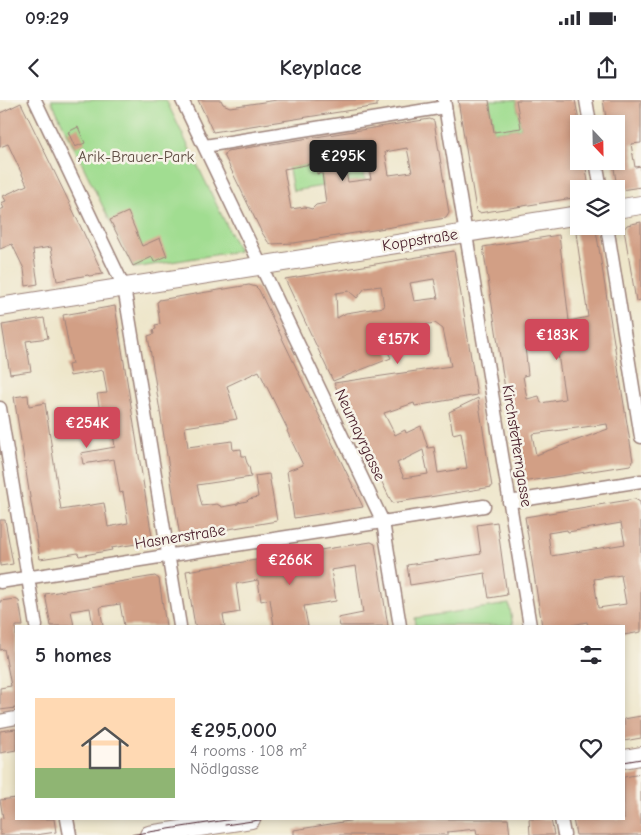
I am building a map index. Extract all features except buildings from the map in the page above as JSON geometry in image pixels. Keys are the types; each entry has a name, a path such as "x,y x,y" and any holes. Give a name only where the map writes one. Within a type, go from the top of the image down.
{"main road":[{"path":"625,208 641,205"},
{"name":"Koppstraße","path":"124,287 570,216"},
{"path":"0,307 124,287"},
{"path":"625,759 641,756"},
{"path":"149,835 245,820"}],"street":[{"path":"35,100 124,287 180,625"},
{"name":"Neumayrgasse","path":"182,100 383,522 400,625"},
{"path":"586,100 588,115"},
{"path":"204,146 444,103"},
{"name":"Kirchstetterngasse","path":"444,103 529,623"},
{"path":"608,235 641,437"},
{"path":"0,408 36,625"},
{"path":"509,502 641,481"},
{"name":"Hasnerstraße","path":"0,582 484,506"},
{"path":"0,721 15,718"},
{"path":"67,820 70,835"},
{"path":"561,820 564,835"}],"green space":[{"name":"Arik-Brauer-Park","path":"51,100 166,100 239,251 134,268"},
{"path":"489,100 516,100 521,128 494,132"},
{"path":"360,152 365,180 348,182 344,157"},
{"path":"315,160 320,166 316,167 317,174 322,173 323,186 293,191 288,165 296,167 314,163"},
{"path":"509,604 513,625 416,625 415,618"}],"tram line":[{"path":"625,762 641,759"},
{"path":"130,835 227,820"},
{"path":"225,825 259,820"}]}
